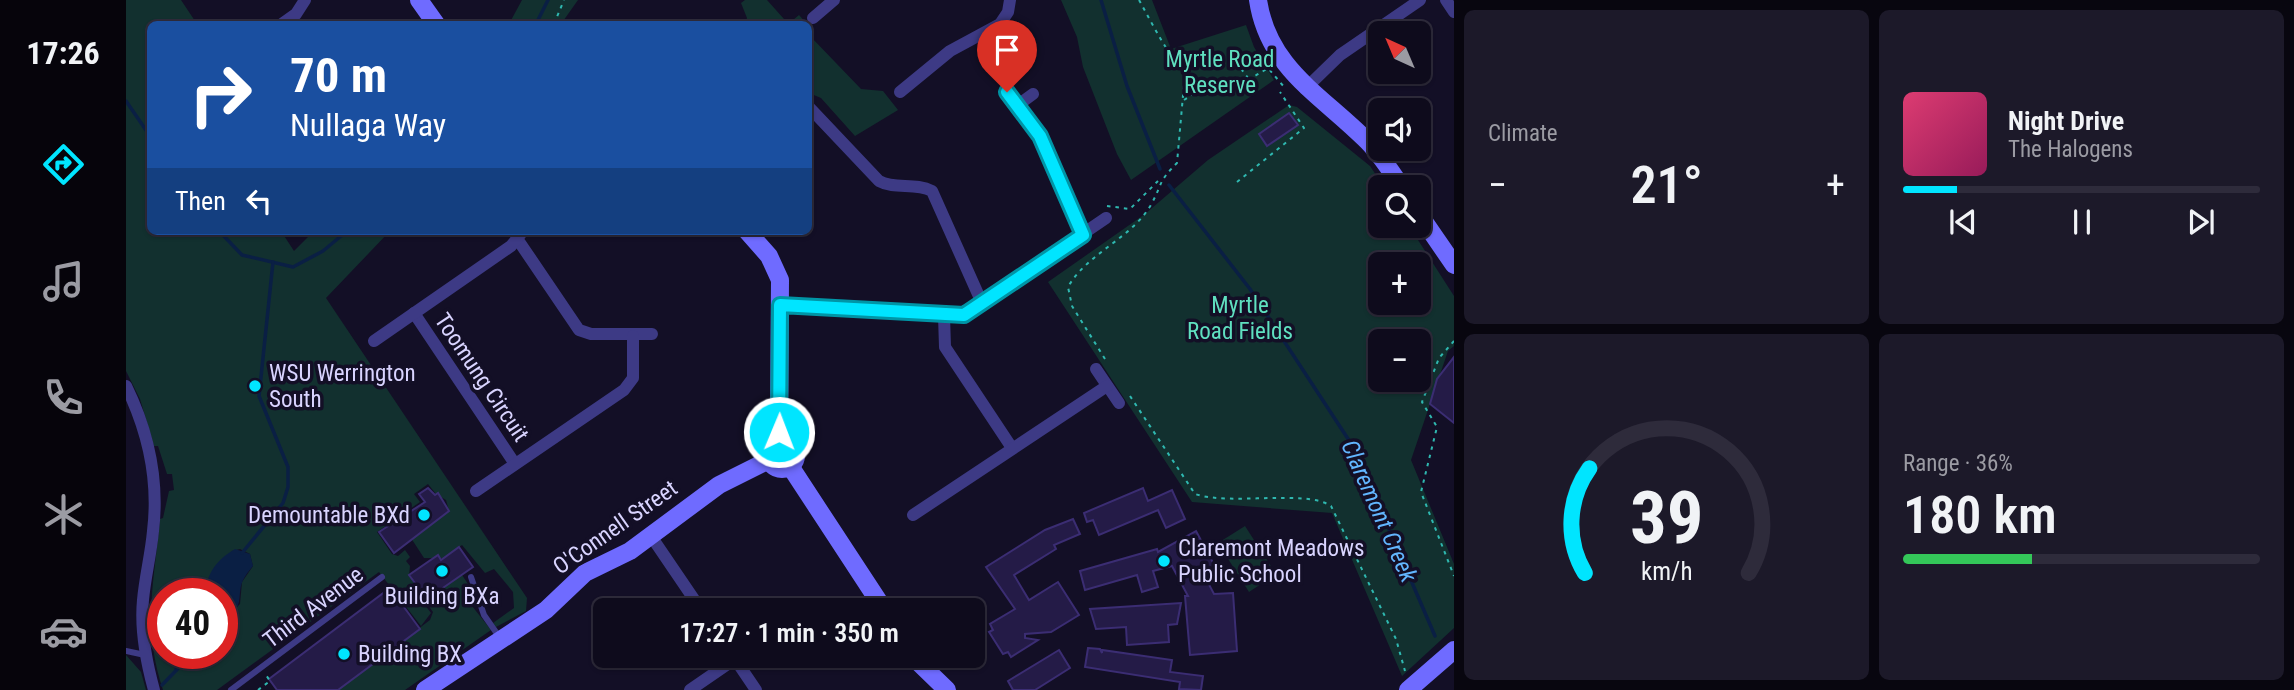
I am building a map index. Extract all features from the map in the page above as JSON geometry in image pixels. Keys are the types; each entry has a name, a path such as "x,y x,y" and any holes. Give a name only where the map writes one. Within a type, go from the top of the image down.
{"street":[{"path":"286,21 296,14 305,0"},
{"path":"419,0 434,21"},
{"path":"813,18 834,0"},
{"path":"900,92 950,51 1000,24 1008,12 1010,0"},
{"path":"1258,0 1264,27 1274,48 1305,89 1364,138 1393,175"},
{"path":"1305,89 1349,49 1420,0"},
{"path":"1446,0 1454,12"},
{"path":"1007,92 1040,136 1083,235"},
{"path":"1018,105 1033,94"},
{"path":"812,110 879,181 885,184 918,186 932,191 982,303"},
{"path":"780,305 964,315 1083,235 1106,212"},
{"path":"1431,231 1454,265"},
{"path":"373,341 521,235 579,330 591,334 653,334"},
{"path":"750,235 776,267 780,280 779,442"},
{"name":"Toomung Circuit","path":"414,313 515,464"},
{"path":"944,316 946,347 1012,448"},
{"name":"Toomung Circuit","path":"476,491 630,384 634,370 633,336"},
{"path":"1102,367 1107,386 1124,400"},
{"path":"126,386 146,437 154,486 153,532 143,601 146,655 154,690"},
{"path":"913,515 1107,386"},
{"path":"790,466 778,468 769,460 771,447 779,442 791,444 796,451 790,466 800,486 876,598"},
{"name":"O'Connell Street","path":"425,690 546,610 585,573 620,557 719,485 769,460"},
{"path":"651,536 693,598"},
{"path":"1412,687 1454,650"},
{"path":"690,690 720,668"},
{"path":"741,668 756,690"},
{"path":"924,668 947,690"}],"lane":[{"name":"Third Avenue","path":"231,690 382,577"},
{"path":"471,577 484,615 500,638"},
{"path":"126,651 146,655"}],"path":[{"path":"555,21 564,0"},
{"path":"1139,0 1165,47 1185,73 1206,86"},
{"path":"1236,62 1249,79"},
{"path":"1184,100 1206,86 1249,79 1268,68 1285,88"},
{"path":"1106,212 1130,209 1177,163 1185,73"},
{"path":"1237,182 1304,128 1280,92"},
{"path":"1102,367 1072,306 1068,287 1073,278 1119,240 1152,204 1160,180"},
{"path":"1454,341 1439,358 1422,402 1437,427 1421,492 1454,576"},
{"path":"1124,400 1195,494 1212,500 1306,500 1324,501 1331,506 1396,639 1401,665 1412,687"},
{"path":"258,690 270,681 263,672"}],"green space":[{"name":"WSU Werrington South","path":"126,0 181,0 195,21 147,21 147,235 284,235 294,251 310,235 386,235 326,298 527,598 526,611 496,627 493,623 514,608 513,592 494,569 485,573 462,545 444,558 424,558 411,538 449,511 446,500 436,494 428,484 414,494 420,502 377,532 392,554 398,556 405,550 410,557 406,561 410,566 409,576 426,598 422,601 431,613 421,626 379,572 217,690 163,690 158,669 238,669 238,606 242,582 253,566 250,554 240,549 232,551 215,578 154,578 160,519 163,518 169,491 174,490 172,474 167,474 158,446 154,446 140,399 126,371"},
{"path":"522,0 578,0 563,21 511,21"},
{"path":"745,0 767,0 784,19 793,20 799,15 804,21 746,21 741,3"},
{"name":"Myrtle Road Reserve","path":"1061,0 1152,0 1171,49 1246,25 1254,47 1274,80 1131,180 1117,154 1083,67 1077,37"},
{"path":"812,38 861,89 883,91 898,110 855,136 821,98 812,94"},
{"name":"Myrtle Road Fields","path":"1289,105 1297,107 1370,166 1376,175 1368,175 1368,238 1417,238 1426,252 1368,252 1368,315 1431,315 1431,260 1454,296 1454,346 1448,351 1411,460 1454,564 1454,628 1402,676 1332,513 1192,502 1048,282 1145,214 1208,160"},
{"path":"1245,526 1276,574 1249,592 1218,543"},
{"path":"462,575 474,593 472,606 491,630 405,690 338,690 430,620 433,612 425,601 436,593 449,597 438,591"},
{"path":"126,655 141,672 146,690 126,690"}],"water":[{"path":"235,549 250,554 253,566 242,583 238,603 238,578 208,578 223,557"}],"building":[{"path":"1289,113 1298,125 1267,146 1259,134"},
{"path":"1454,357 1454,423 1430,404 1437,379"},
{"path":"428,488 435,495 438,493 449,511 394,553 379,532 425,502 419,494"},
{"path":"1143,488 1148,501 1172,490 1185,519 1166,528 1158,510 1099,535 1093,520 1087,522 1084,513"},
{"path":"1073,519 1080,534 1054,545 1056,549 1014,575 1029,600 1058,582 1079,615 1051,632 1025,634 1025,638 1038,640 1011,657 1008,652 1003,654 989,632 993,630 990,624 1015,609 986,567 1045,530"},
{"path":"1196,531 1218,572 1206,579 1214,594 1233,593 1237,651 1190,655 1185,596 1188,596 1172,566 1153,571 1158,587 1142,592 1137,575 1085,590 1080,571 1157,549 1158,552"},
{"name":"Building BXa","path":"459,547 473,567 427,599 409,575 438,555 441,560"},
{"name":"Building BX","path":"390,588 420,629 338,690 277,690 269,679"},
{"path":"1181,603 1177,624 1168,625 1169,642 1127,645 1126,627 1096,629 1090,609"},
{"path":"1088,648 1100,649 1102,653 1102,650 1172,660 1170,672 1203,676 1201,690 1179,689 1180,682 1085,667"},
{"path":"1059,650 1070,668 1035,690 1013,690 1008,681"}],"waterway":[{"path":"538,21 548,0"},
{"name":"Claremont Creek","path":"1101,0 1127,86 1160,169"},
{"path":"126,101 147,132"},
{"name":"Claremont Creek","path":"1169,185 1250,289 1354,448 1435,636"},
{"path":"223,235 242,255 293,267 323,251 342,235"},
{"path":"242,553 283,503 288,487 288,467 259,396 273,262"},
{"path":"162,685 178,669"}],"place":[{"name":"WSU Werrington South","path":"255,386"},
{"name":"Demountable BXd","path":"424,515"},
{"name":"Claremont Meadows Public School","path":"1164,561"},
{"name":"Building BXa","path":"442,571"},
{"name":"Building BX","path":"344,654"}],"route":[{"path":"779,432 780,305 956,317 972,311 1083,235 1040,136 1007,92"}]}
